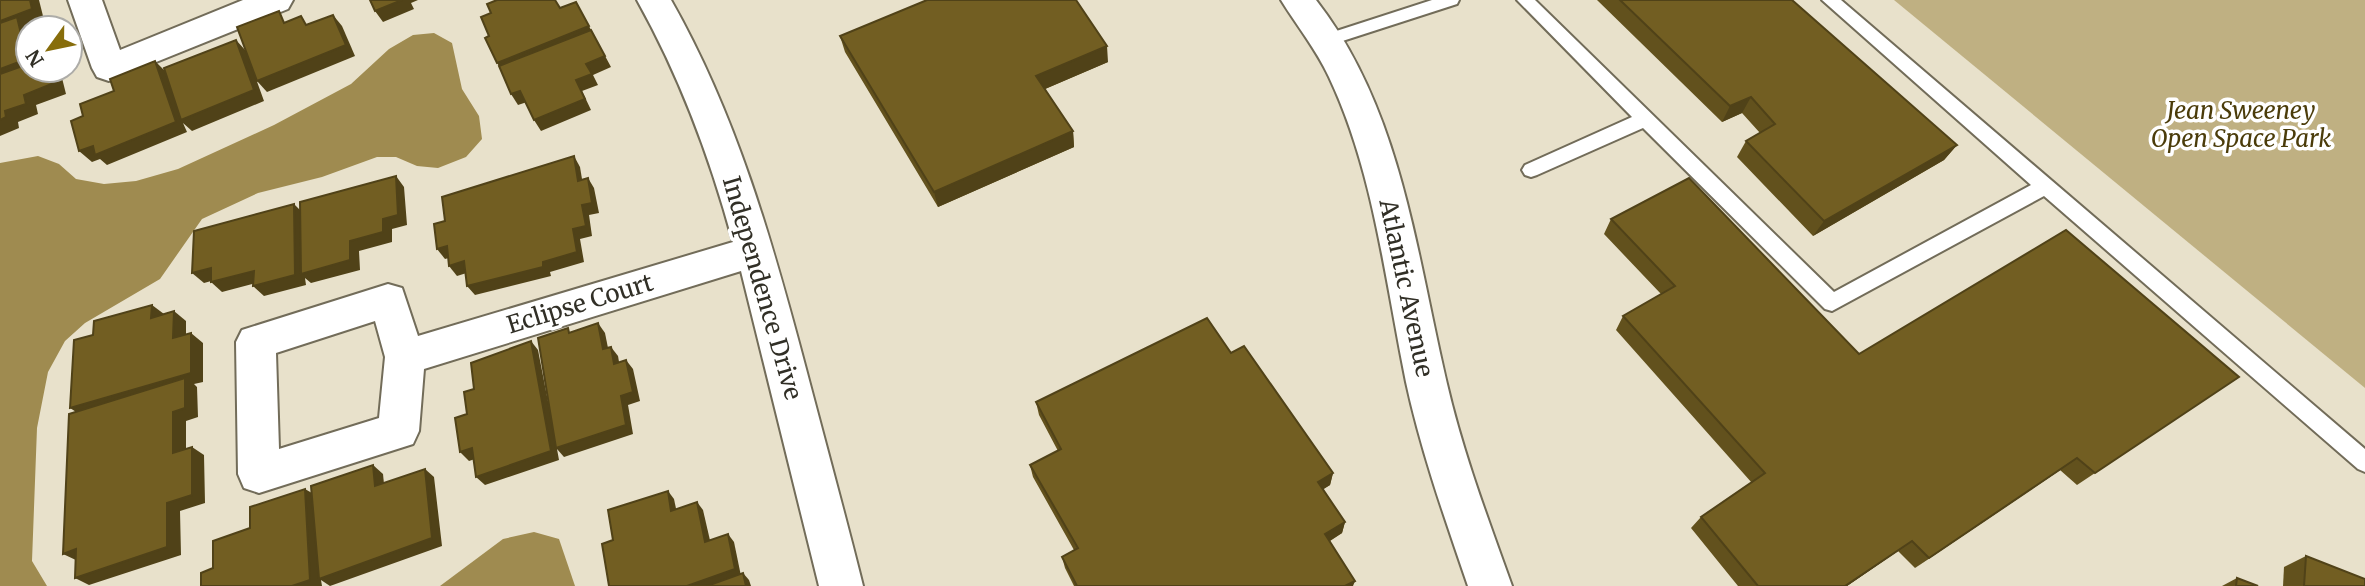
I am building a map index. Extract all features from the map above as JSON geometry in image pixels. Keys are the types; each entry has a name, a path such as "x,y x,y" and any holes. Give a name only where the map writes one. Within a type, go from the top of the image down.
{"street":[{"path":"85,0 109,68 276,0"},
{"name":"Independence Drive","path":"654,0 672,29 713,124 756,251 841,586"},
{"name":"Atlantic Avenue","path":"1298,0 1326,40 1351,90 1373,148 1455,491 1490,586"},
{"name":"Eclipse Court","path":"405,357 756,251"},
{"path":"388,300 405,357 398,431 259,474 256,342 388,300"}],"lane":[{"path":"1326,40 1451,0"},
{"path":"1525,0 1832,303 2047,185"},
{"path":"1830,0 2365,462"},
{"path":"1531,170 1645,119"}],"green space":[{"name":"Jean Sweeney Open Space Park","path":"1894,0 2365,0 2365,388"}],"shaded area":[{"path":"434,33 452,43 462,89 479,116 482,139 466,157 438,168 417,166 396,157 377,157 322,177 258,193 202,219 160,279 85,323 65,341 48,372 37,428 32,561 47,586 0,586 0,163 38,156 59,164 76,179 104,184 136,181 178,169 274,125 351,84 389,49 413,35"},
{"path":"534,532 559,539 575,586 440,586 503,539"}],"building":[{"path":"0,0 30,0 32,9 0,21"},
{"path":"370,0 402,0 375,11"},
{"path":"497,0 555,0 560,8 576,2 589,26 497,63 485,38 489,36 481,17 491,13 487,4"},
{"path":"927,0 1076,0 1107,46 1036,76 1073,131 934,192 840,36"},
{"path":"1620,0 1792,0 1957,145 1824,221 1746,141 1775,124 1751,97 1730,106"},
{"path":"279,11 284,23 301,16 306,25 333,15 346,45 257,81 237,27"},
{"path":"14,18 14,64 0,69 0,23"},
{"path":"591,30 605,56 586,64 592,74 576,80 585,99 534,120 520,91 511,94 499,66"},
{"path":"236,40 254,90 181,120 164,68"},
{"path":"155,61 176,122 95,155 93,146 79,151 71,121 83,116 80,104 114,91 110,79"},
{"path":"14,69 14,84 52,84 24,95 26,104 5,111 6,117 0,120 0,74"},
{"path":"574,156 578,181 588,178 592,203 582,205 586,226 573,229 577,252 543,262 543,267 467,286 464,261 449,266 447,246 437,249 434,224 445,221 442,197"},
{"path":"396,176 398,215 383,219 383,232 350,241 350,260 301,274 300,202"},
{"path":"1689,178 1859,354 2066,230 2239,377 2095,473 2077,458 1929,558 1912,541 1845,586 1758,586 1701,517 1765,473 1623,316 1675,286 1611,219"},
{"path":"294,204 295,275 253,286 254,271 211,282 211,268 192,273 194,231"},
{"path":"152,305 151,318 174,311 173,338 191,333 191,373 70,408 74,340 93,335 94,321"},
{"path":"1207,318 1231,353 1244,346 1333,473 1318,482 1345,522 1325,534 1355,581 1345,586 1077,586 1062,557 1078,548 1030,465 1061,449 1036,402"},
{"path":"598,323 603,349 611,347 614,364 626,360 633,392 621,396 626,425 556,448 538,338 568,328 569,333"},
{"path":"531,341 551,451 476,477 472,448 460,452 455,418 467,414 464,392 474,389 471,363"},
{"path":"185,378 185,408 173,412 173,453 192,447 192,495 167,503 167,547 75,578 76,549 63,554 69,414"},
{"path":"373,465 375,486 425,469 432,538 319,579 311,486"},
{"path":"305,489 310,580 292,586 201,586 201,573 213,568 213,541 250,528 250,507"},
{"path":"668,491 671,511 697,502 705,542 728,534 735,569 687,586 609,586 602,544 613,540 608,510"},
{"path":"2306,556 2365,579 2365,586 2304,586"},
{"path":"743,573 746,586 707,586"},
{"path":"2237,578 2258,586 2236,586"}]}
